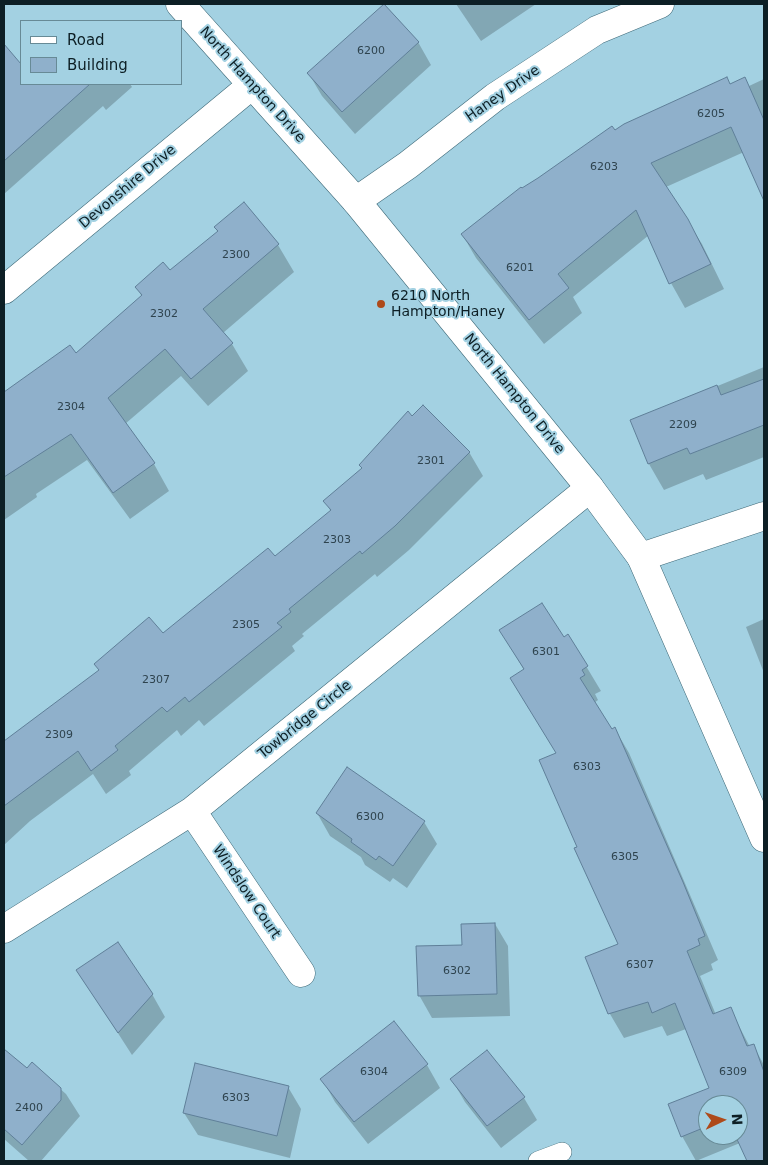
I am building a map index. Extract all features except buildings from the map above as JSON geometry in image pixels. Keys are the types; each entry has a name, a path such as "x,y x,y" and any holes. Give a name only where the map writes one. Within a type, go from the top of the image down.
{"street":[{"name":"North Hampton Drive","path":"180,4 356,201 590,488 641,557 764,838"},
{"name":"Haney Drive","path":"356,201 408,165 496,97 597,30 660,4"},
{"name":"Devonshire Drive","path":"4,290 252,85"},
{"name":"Towbridge Circle","path":"4,929 192,811 590,488"},
{"path":"641,557 764,516"},
{"name":"Windslow Court","path":"192,811 301,973"}],"lane":[{"path":"538,1161 562,1152"}],"place":[{"name":"6210 North Hampton/Haney","path":"381,304"}]}
